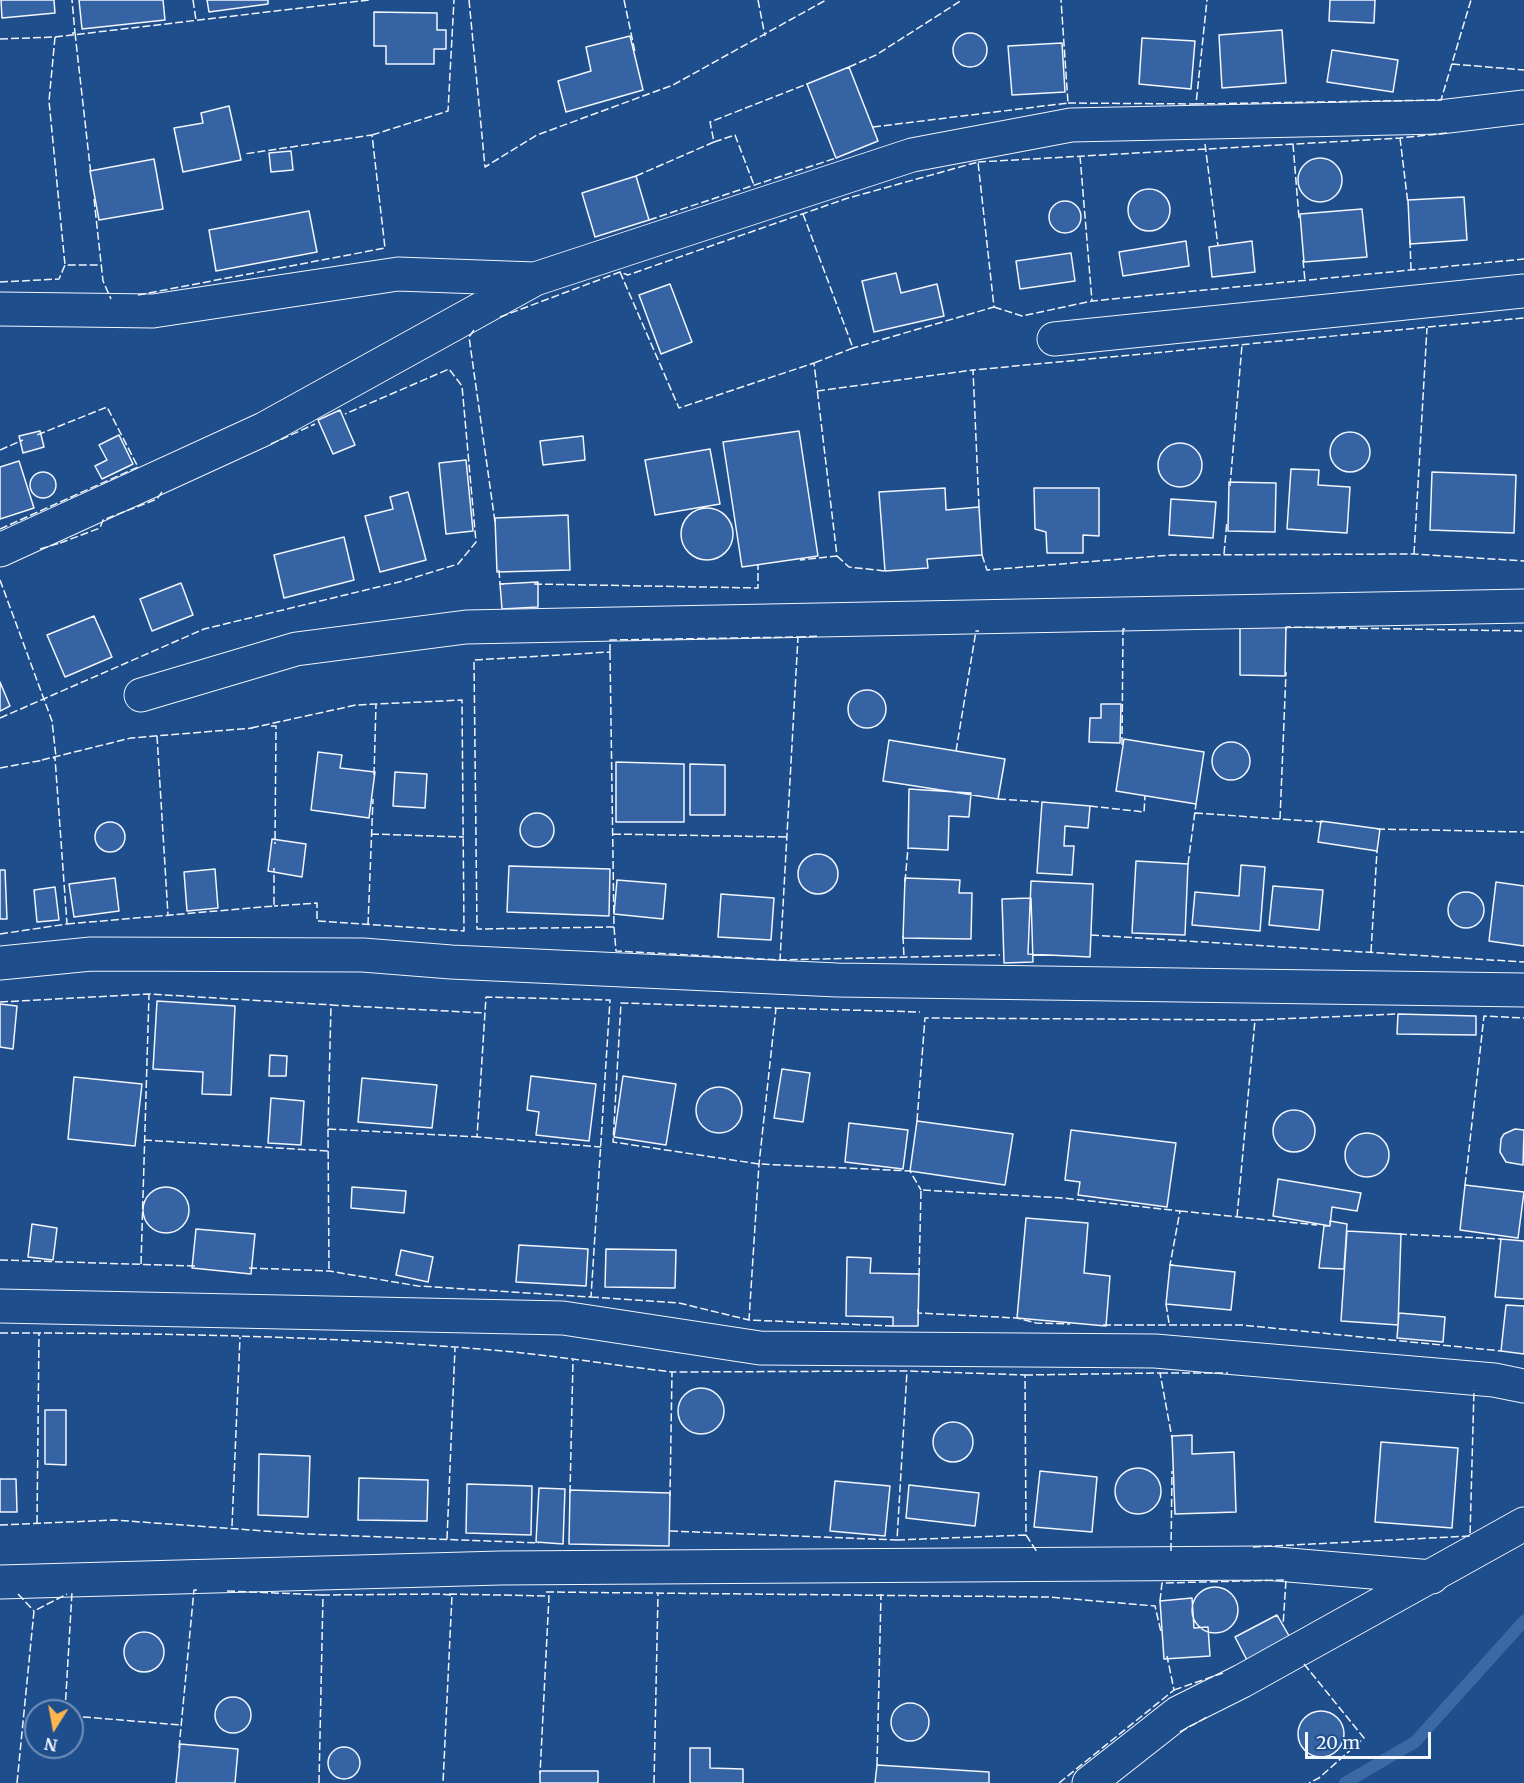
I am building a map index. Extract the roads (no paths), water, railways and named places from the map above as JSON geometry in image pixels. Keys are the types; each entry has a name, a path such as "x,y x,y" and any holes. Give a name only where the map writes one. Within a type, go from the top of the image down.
{"street":[{"path":"0,550 264,429 536,279 912,155 1071,125 1440,117 1524,107"},
{"path":"0,309 153,311 398,273 536,279"},
{"path":"1054,339 1524,291"},
{"path":"141,695 296,649 466,627 1524,606"},
{"path":"0,963 91,954 363,955 451,962 837,980 1524,990"},
{"path":"0,1306 563,1318 760,1348 1155,1351 1494,1380 1524,1386"},
{"path":"1089,1783 1178,1713 1242,1681 1524,1524"},
{"path":"0,1582 500,1568 1265,1563 1432,1577"}],"waterway":[{"path":"1345,1783 1415,1742 1524,1621"}]}
